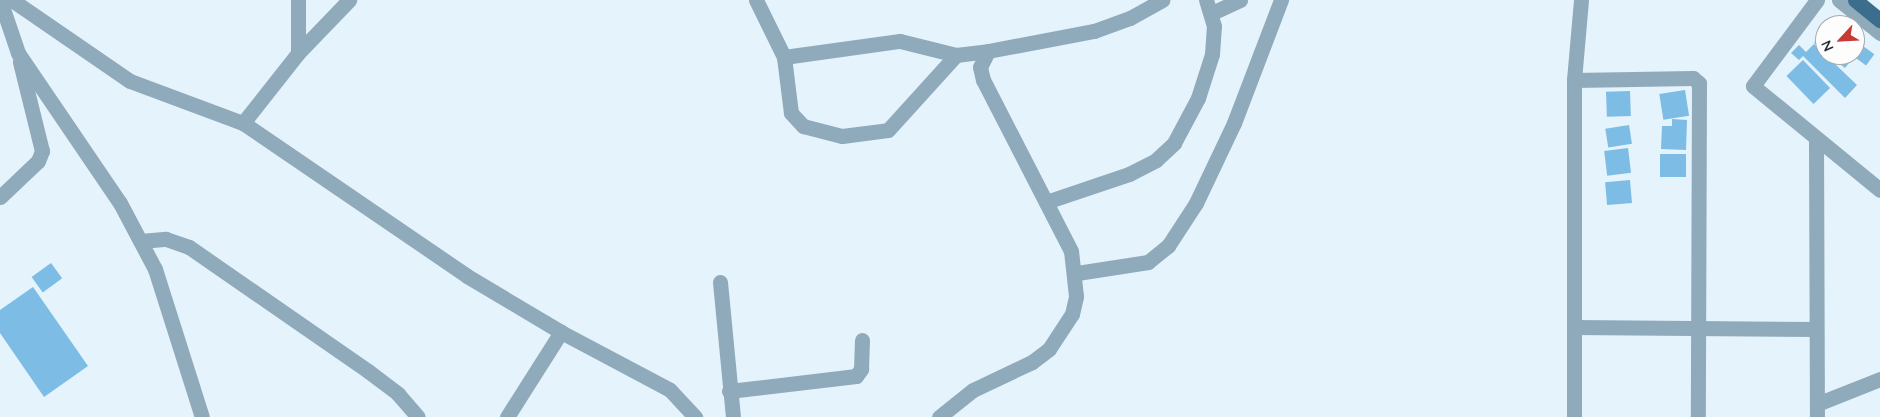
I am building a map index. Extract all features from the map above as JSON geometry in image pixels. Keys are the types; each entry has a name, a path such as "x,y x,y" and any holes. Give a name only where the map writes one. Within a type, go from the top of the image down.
{"main road":[{"path":"1855,0 1880,20"}],"street":[{"path":"0,0 18,53 42,151 38,161 0,197"},
{"path":"12,0 130,81 243,123 467,276 561,332 670,390 695,417"},
{"path":"298,0 298,53"},
{"path":"243,123 298,53 349,0"},
{"path":"756,0 784,57 796,121 842,136 888,130 904,118 956,55"},
{"path":"784,57 900,41 956,55 988,51 1094,30 1130,18 1162,0"},
{"path":"1046,202 1129,174 1156,160 1174,143 1206,77 1214,43 1209,6 1240,0"},
{"path":"1077,273 1148,262 1168,246 1196,203 1234,123 1280,0"},
{"path":"1574,417 1574,80 1581,0"},
{"path":"1817,0 1753,86 1816,140 1880,190"},
{"path":"1839,0 1880,33"},
{"path":"938,417 973,390 1032,362 1049,349 1072,314 1077,273 1071,251 983,80 980,66 988,51"},
{"path":"18,53 95,163 140,241 166,294 202,417"},
{"path":"1574,80 1693,78 1699,83 1698,417"},
{"path":"1816,140 1817,410 1880,379"},
{"path":"140,241 173,240 205,257 368,371 398,394 418,417"},
{"path":"720,282 733,417"},
{"path":"1574,327 1697,330 1816,329"},
{"path":"507,417 561,332"},
{"path":"729,391 856,376 861,369 862,340"}],"building":[{"path":"1814,44 1815,65 1836,65 1857,85 1845,98 1803,56 1799,60 1791,53 1799,45 1806,52"},
{"path":"1865,47 1874,54 1865,65"},
{"path":"1803,60 1830,88 1814,104 1786,76"},
{"path":"1685,90 1689,116 1663,120 1659,94"},
{"path":"1630,91 1631,116 1607,117 1606,92"},
{"path":"1672,119 1687,120 1686,150 1661,149 1662,126 1672,126"},
{"path":"1629,125 1632,144 1608,148 1605,129"},
{"path":"1628,148 1631,173 1607,176 1604,151"},
{"path":"1660,154 1686,154 1686,177 1660,177"},
{"path":"1630,180 1632,203 1607,205 1605,182"},
{"path":"51,263 62,278 43,292 32,277"},
{"path":"33,287 88,366 44,397 0,333 0,310"}]}
